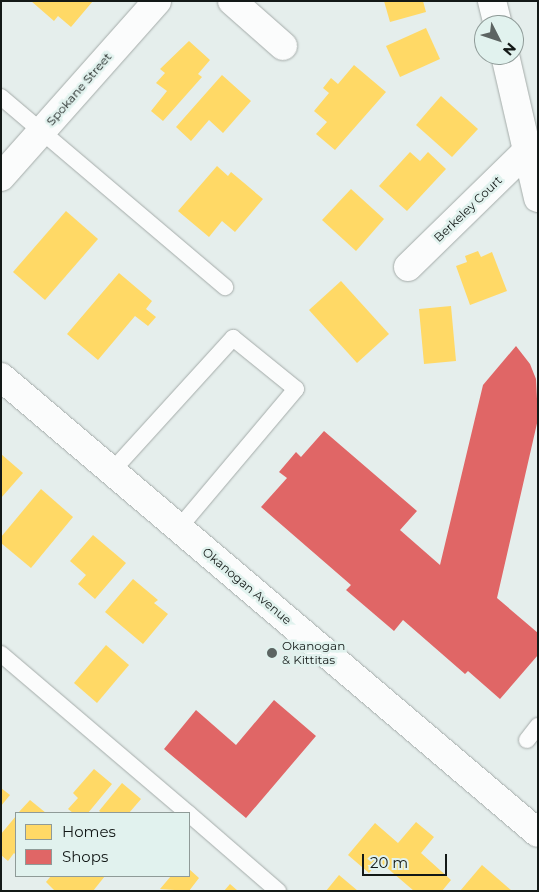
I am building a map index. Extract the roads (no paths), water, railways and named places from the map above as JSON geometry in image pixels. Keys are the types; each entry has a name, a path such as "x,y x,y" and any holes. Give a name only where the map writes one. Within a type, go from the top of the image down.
{"street":[{"name":"Spokane Street","path":"1,177 157,1"},
{"path":"232,1 282,46"},
{"path":"492,1 496,15"},
{"path":"506,65 538,198"},
{"name":"Berkeley Court","path":"408,266 527,151"},
{"name":"Okanogan Avenue","path":"1,377 538,833"}],"lane":[{"path":"1,97 225,287"},
{"path":"112,471 233,338 296,389 179,528"},
{"path":"1,654 186,812"},
{"path":"526,740 538,726"},
{"path":"190,816 278,891"}],"place":[{"name":"Okanogan & Kittitas","path":"272,653"}]}
